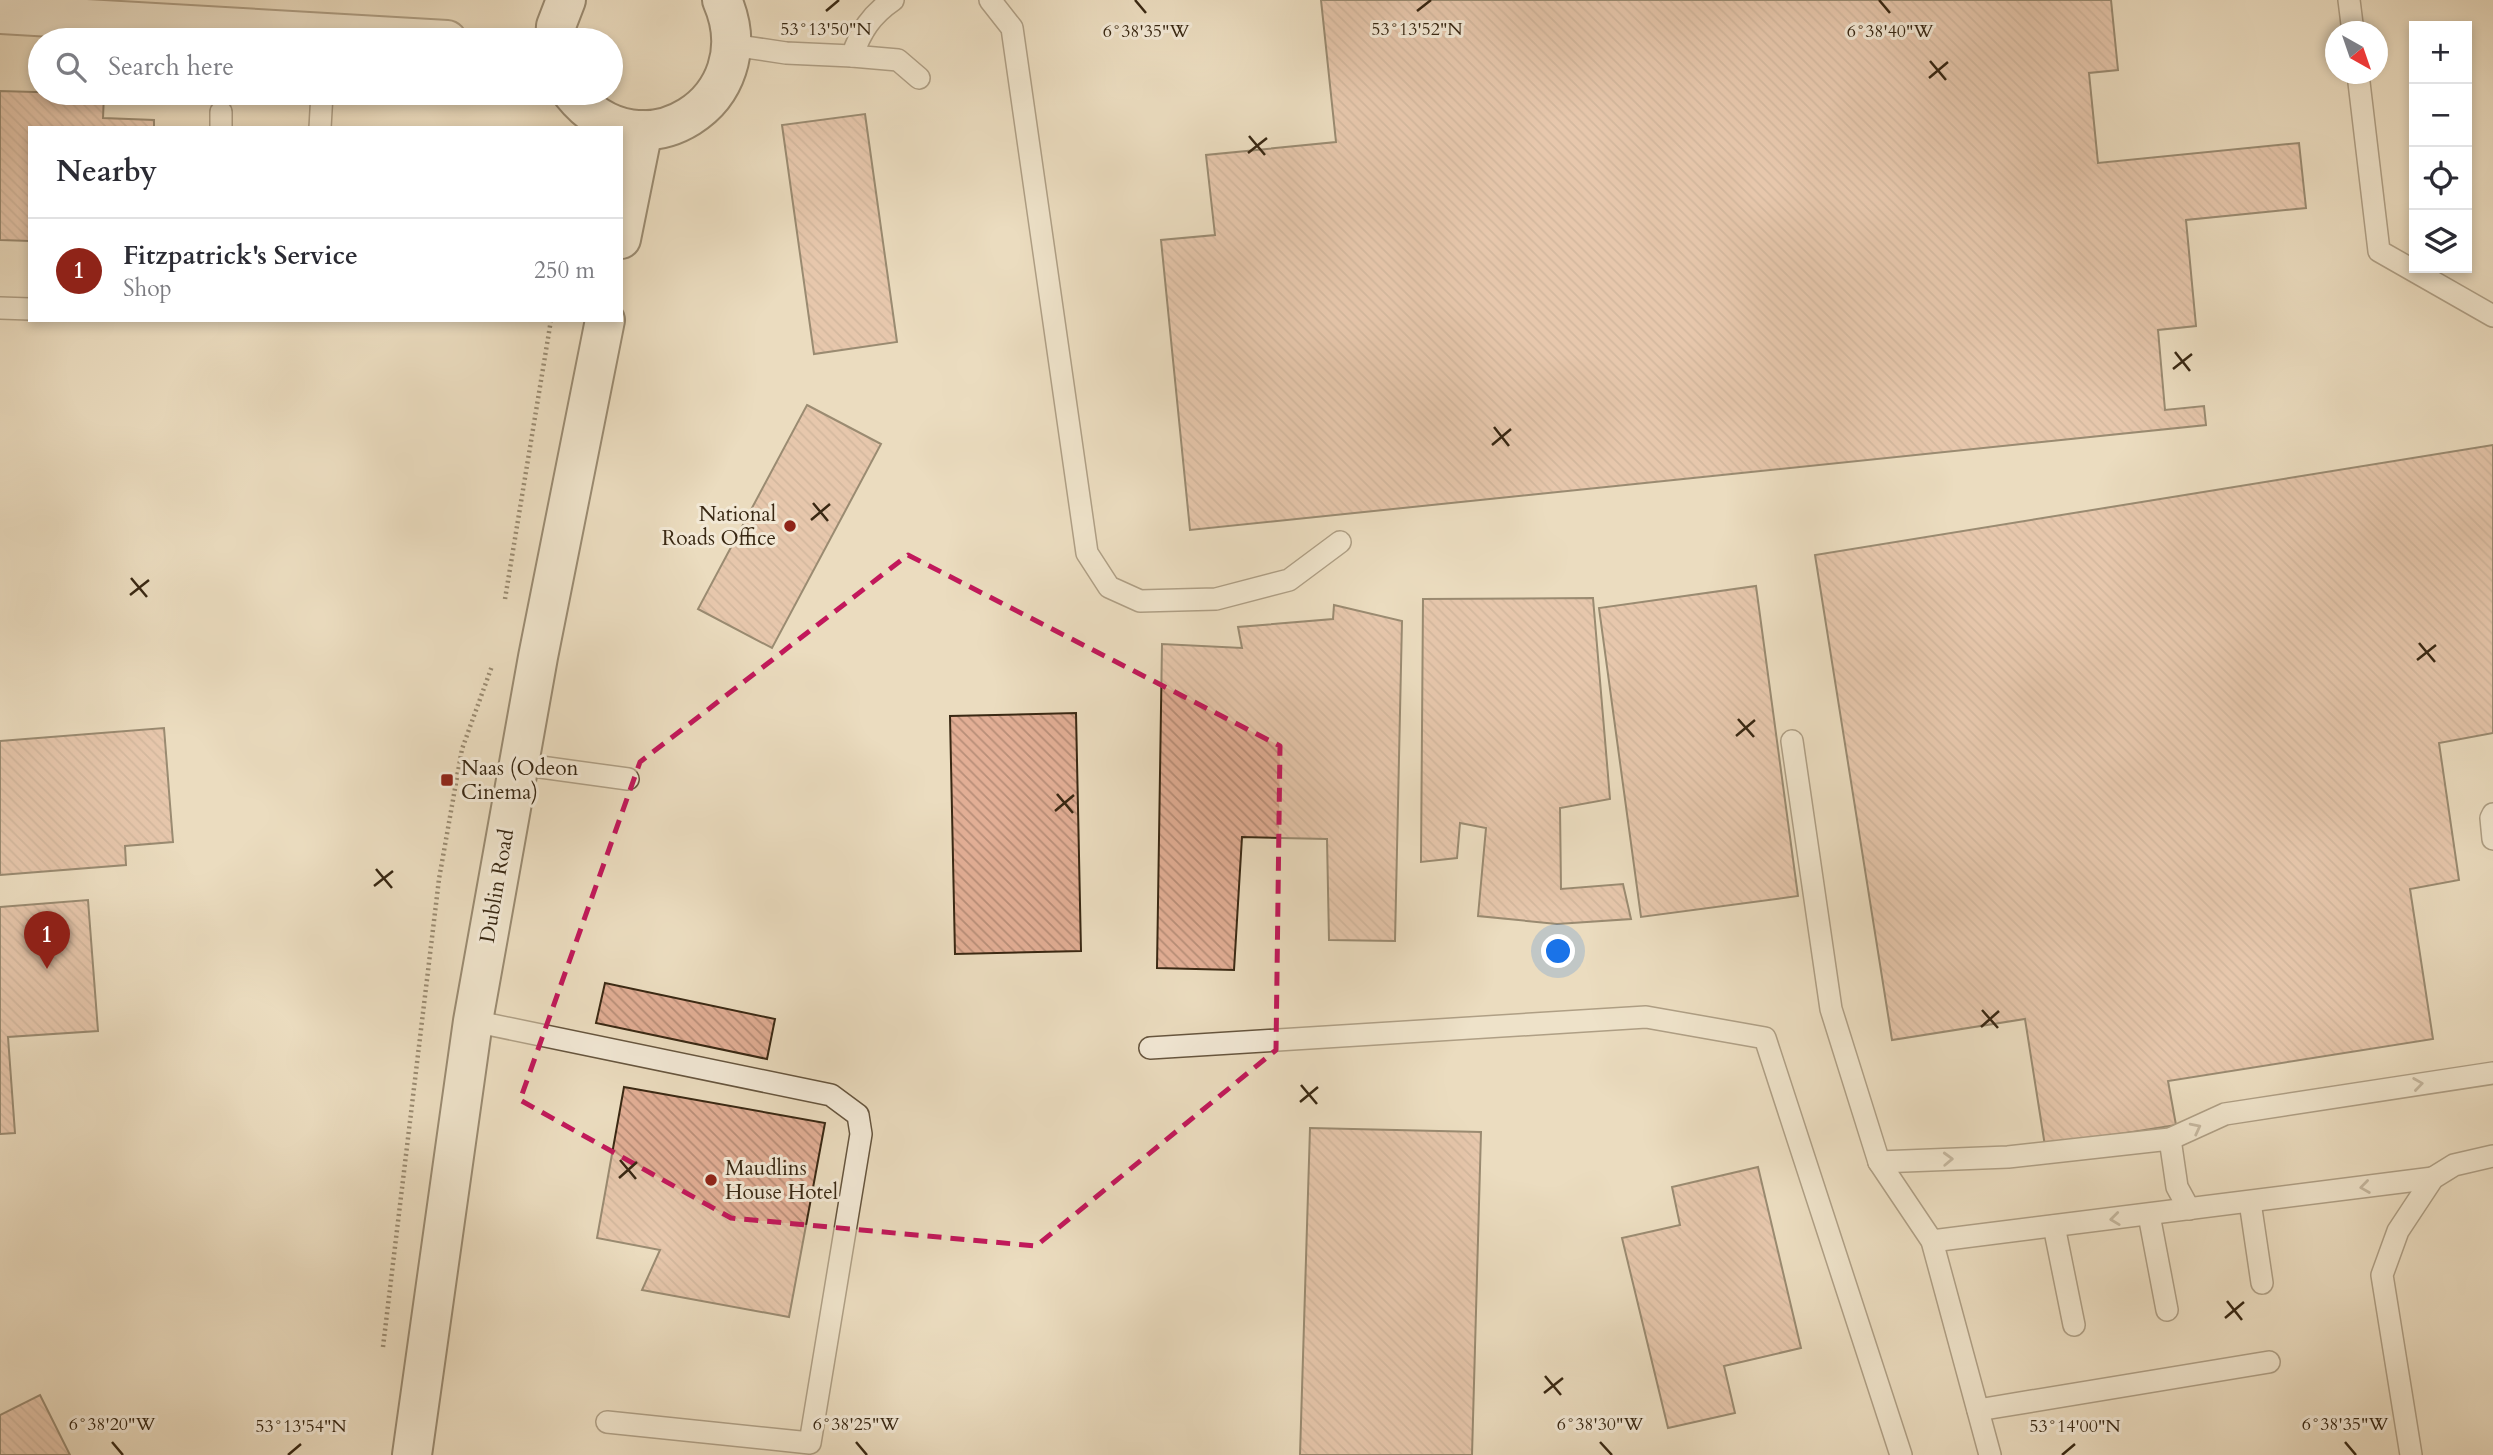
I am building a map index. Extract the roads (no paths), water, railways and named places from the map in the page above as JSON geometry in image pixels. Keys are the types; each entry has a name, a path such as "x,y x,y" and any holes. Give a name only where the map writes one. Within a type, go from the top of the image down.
{"main road":[{"path":"556,28 566,0"},
{"path":"623,126 643,130 677,124 700,111 717,92 728,69 732,45 732,29 722,0"},
{"path":"0,13 204,28"},
{"path":"582,105 609,124 620,126"},
{"path":"623,229 643,130"},
{"name":"Dublin Road","path":"412,1455 473,1021 519,764 605,322"}],"lane":[{"path":"852,56 860,31 878,10 893,0"},
{"path":"990,0 1012,28 1087,553 1109,587 1140,601 1216,599 1289,580 1340,542"},
{"path":"2349,0 2352,21"},
{"path":"732,45 786,53 898,60 919,78"},
{"path":"2359,84 2379,251 2493,316"},
{"path":"320,126 321,105"},
{"path":"0,308 28,309"},
{"path":"1792,741 1831,1009 1879,1162 1932,1241 1990,1455"},
{"path":"519,764 628,779"},
{"path":"2493,814 2490,818 2493,839"},
{"path":"1150,1048 1646,1017 1765,1038 1901,1455"},
{"path":"473,1021 831,1094 858,1115 861,1134 810,1443 607,1422"},
{"path":"1879,1162 2008,1157 2170,1139 2225,1114 2493,1073"},
{"path":"2170,1139 2177,1187 2189,1209"},
{"path":"1932,1241 2433,1178 2454,1165 2493,1156"},
{"path":"2411,1455 2382,1275 2398,1231 2433,1178"},
{"path":"2250,1202 2262,1283"},
{"path":"2149,1214 2167,1310"},
{"path":"2054,1226 2074,1325"},
{"path":"1978,1410 2269,1362"}],"place":[{"name":"National Roads Office","path":"790,526"},
{"name":"Naas (Odeon Cinema)","path":"447,780"},
{"name":"Fitzpatrick's Service","path":"47,969"},
{"name":"Maudlins House Hotel","path":"711,1180"}]}
